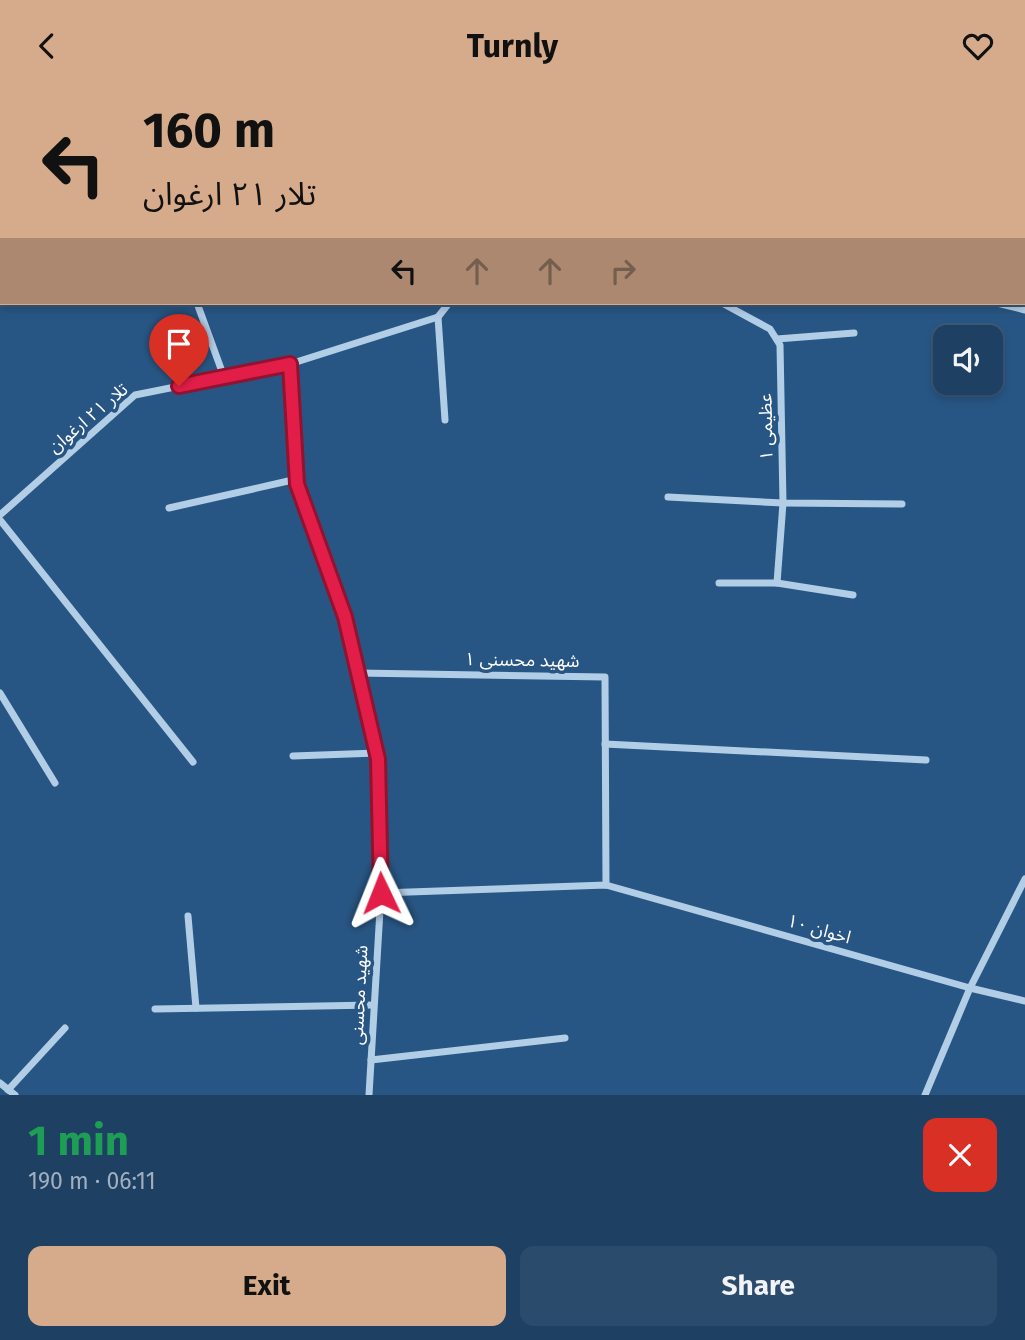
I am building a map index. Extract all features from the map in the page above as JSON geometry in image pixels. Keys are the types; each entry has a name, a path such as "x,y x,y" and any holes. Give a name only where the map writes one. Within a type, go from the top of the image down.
{"street":[{"path":"198,305 224,377"},
{"path":"445,420 438,317 447,305"},
{"path":"726,305 770,329 777,339 854,333"},
{"path":"1005,305 1025,310"},
{"name":"تلار ۲۱ ارغوان","path":"0,515 135,395 290,364 438,317"},
{"name":"عظیمی ۱","path":"777,339 780,345 783,503 777,583"},
{"name":"شهید محسنی","path":"290,364 297,479 345,617 377,753 381,893 369,1095"},
{"path":"169,508 297,479"},
{"path":"668,496 783,503 902,504"},
{"path":"0,520 193,762"},
{"path":"719,583 777,583 853,595"},
{"name":"شهید محسنی ۱","path":"358,673 605,677 606,885"},
{"path":"0,693 55,783"},
{"path":"605,744 926,760"},
{"path":"293,756 377,753"},
{"path":"925,1095 970,988 1025,879"},
{"name":"اخوان ۱۰","path":"381,893 606,885 970,988 1025,1001"},
{"path":"188,916 196,1008"},
{"path":"155,1009 373,1005"},
{"path":"0,1083 12,1092 65,1028"},
{"path":"371,1060 565,1038"}],"route":[{"path":"179,386 290,364 297,484 345,617 378,759 381,893"}]}
